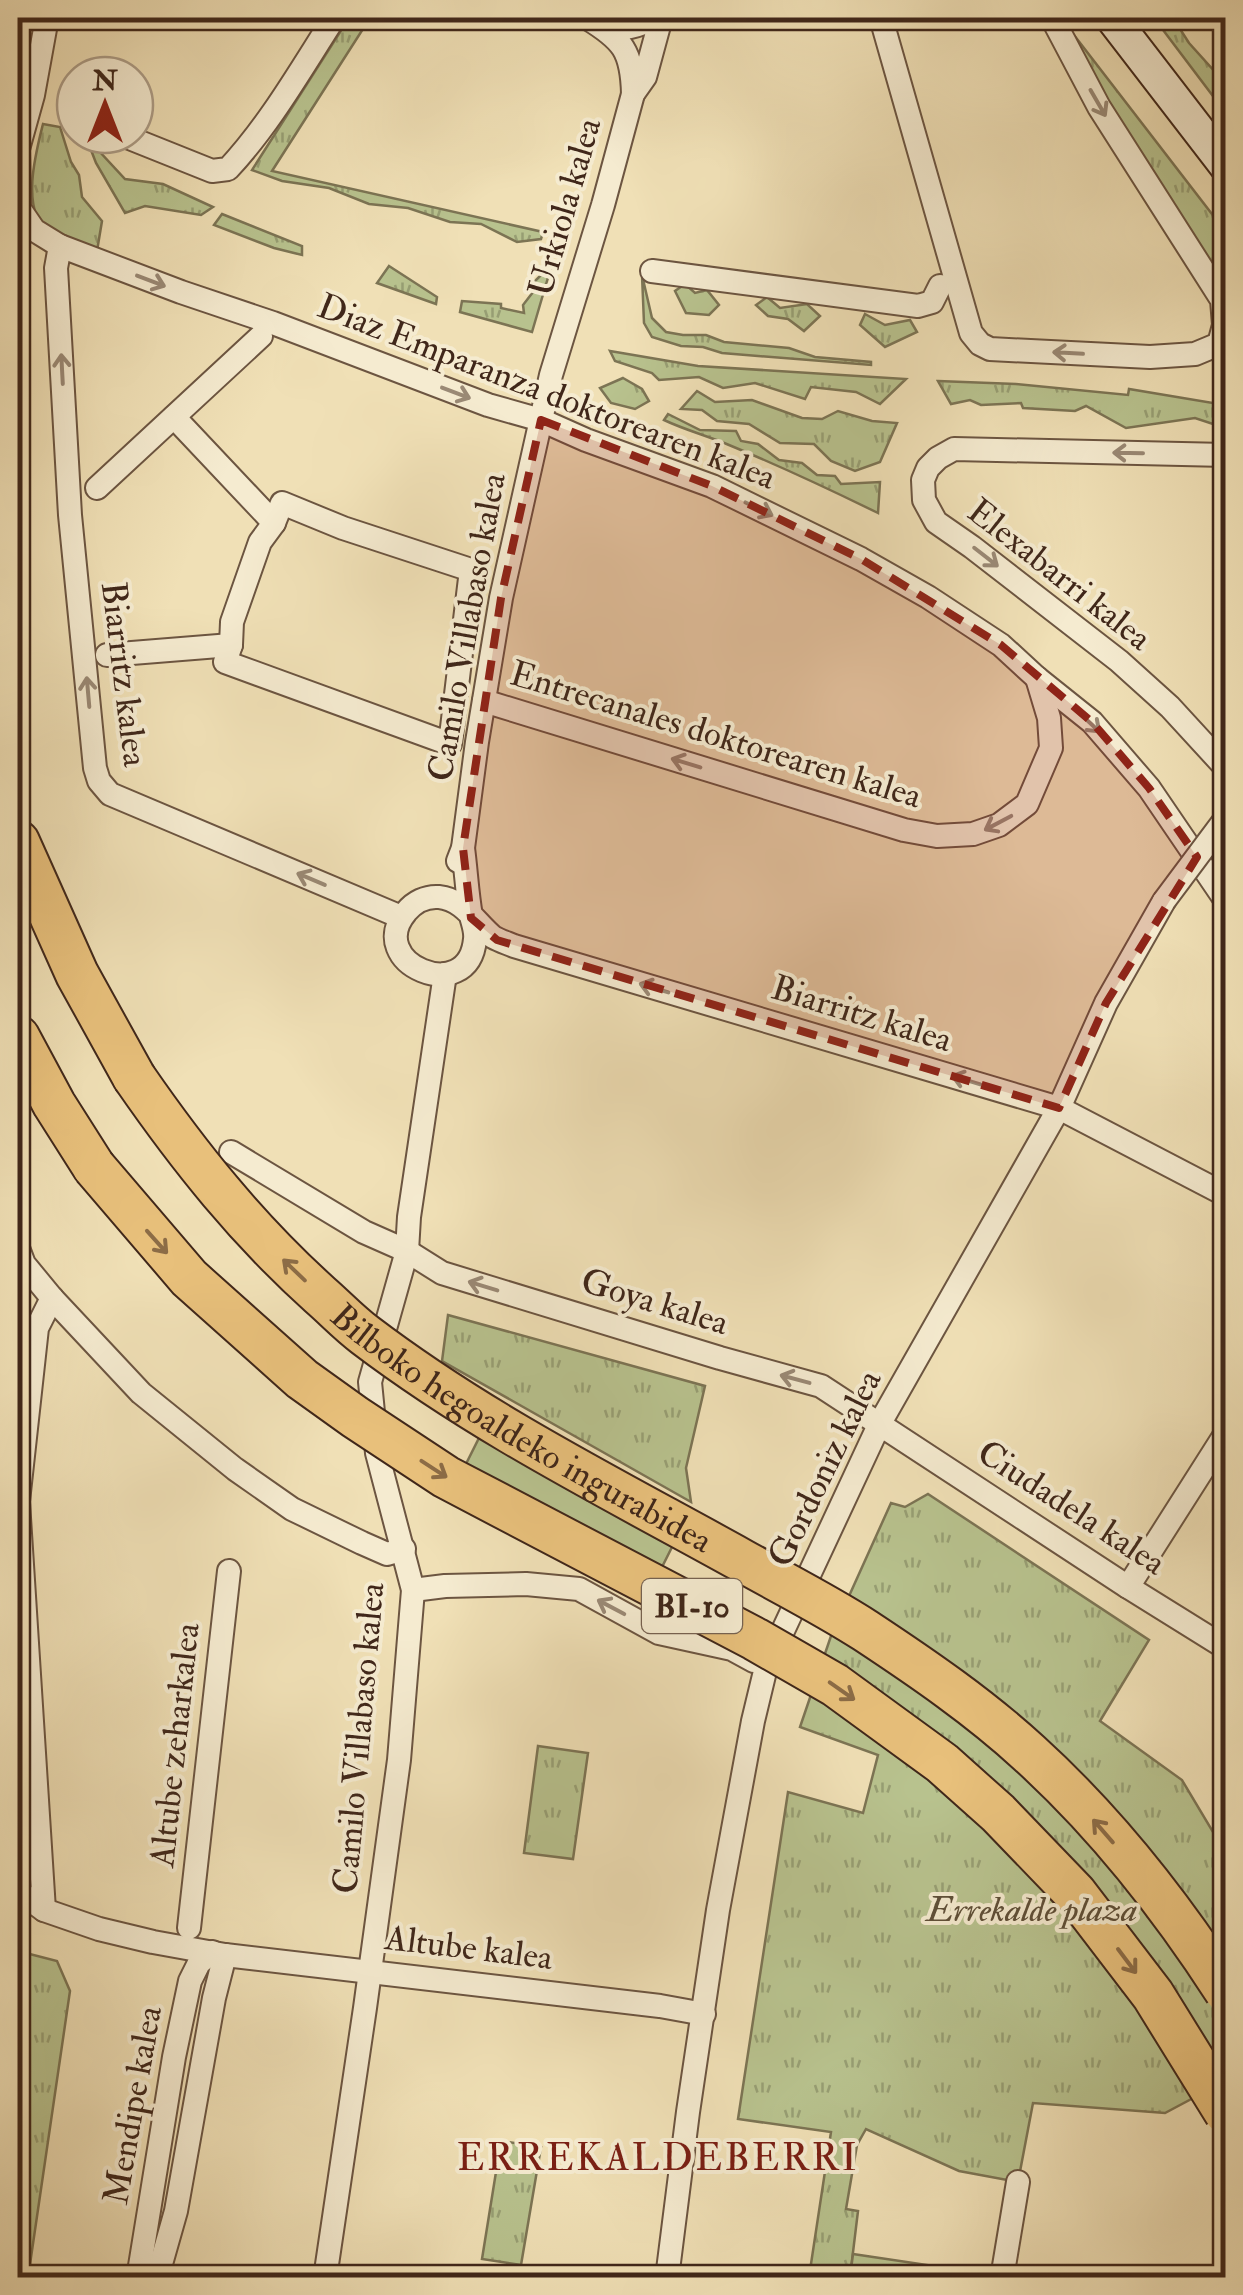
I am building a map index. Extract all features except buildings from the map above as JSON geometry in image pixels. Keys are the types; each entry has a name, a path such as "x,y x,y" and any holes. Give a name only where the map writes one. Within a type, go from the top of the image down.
{"highway":[{"name":"Bilboko hegoaldeko ingurabidea","path":"18,842 77,974 134,1077 180,1143 240,1216 296,1274 362,1332 451,1396 537,1449 862,1628 958,1694 1030,1754 1091,1816 1158,1895 1226,1992"},
{"name":"Bilboko hegoaldeko ingurabidea","path":"18,1037 94,1167 189,1278 302,1379 446,1477 836,1685 942,1763 998,1813 1076,1893 1152,1995 1226,2113"}],"street":[{"name":"Diaz Emparanza doktorearen kalea","path":"47,18 18,150 20,208 34,230 60,246 181,292 273,322 712,486 861,559 1001,645 1092,722 1149,788 1226,901"},
{"path":"155,148 212,170 228,169 274,112 334,18"},
{"path":"596,23 623,30 652,18"},
{"name":"Urkiola kalea","path":"541,420 550,376 633,94 644,77 662,18"},
{"path":"880,18 971,332 980,344 990,349 1150,357 1196,354 1218,344 1224,325 1222,300 1099,107 1052,18"},
{"path":"1112,18 1226,166"},
{"path":"596,23 622,42 629,55 633,94"},
{"name":"Biarritz kalea","path":"60,246 56,268 70,515 99,781 110,794 401,917"},
{"path":"652,271 918,306 932,302 940,286"},
{"path":"97,488 261,336"},
{"path":"174,417 274,523"},
{"name":"Camilo Villabaso kalea","path":"463,848 501,598 541,420"},
{"name":"Elexabarri kalea","path":"1226,455 954,449 928,468 924,480 924,500 936,522 1119,661 1226,768"},
{"path":"282,503 342,528 472,570 450,744 225,662 231,645 232,622 260,542 282,503"},
{"path":"107,655 231,645"},
{"name":"Entrecanales doktorearen kalea","path":"484,700 904,830 937,836 973,834 999,825 1027,804 1051,748 1049,718 1037,678"},
{"name":"Gordoniz kalea","path":"668,2278 718,1910 766,1667 880,1423 1059,1108 1106,1003 1164,901 1226,818"},
{"path":"445,897 463,848"},
{"path":"463,848 476,940 472,952 466,962 445,974 432,975 420,972 401,954 397,942 401,917 420,900 445,897 456,901 472,918"},
{"name":"Biarritz kalea","path":"472,918 497,940 514,946 1059,1108 1226,1195"},
{"name":"Camilo Villabaso kalea","path":"324,2278 399,1760 414,1590 376,1454 370,1382 406,1251 445,974"},
{"name":"Goya kalea","path":"231,1152 364,1232 442,1273 821,1386 880,1423"},
{"path":"18,1248 24,1264 52,1298 142,1393 235,1469 292,1509 362,1543 387,1554 404,1549"},
{"path":"44,1910 18,1501 36,1328 52,1298"},
{"name":"Ciudadela kalea","path":"880,1423 1128,1588 1226,1648"},
{"path":"1128,1588 1226,1433"},
{"name":"Altube zeharkalea","path":"188,1928 229,1571"},
{"path":"414,1590 526,1584 578,1589 659,1632 732,1649 766,1667"},
{"path":"18,1891 44,1910"},
{"name":"Altube kalea","path":"44,1910 98,1929 218,1953 704,2014"},
{"name":"Mendipe kalea","path":"138,2278 190,1981 200,1963 218,1953 220,1982 176,2211 156,2278"},
{"path":"1002,2278 1018,2182"}],"highlighted area":[{"path":"541,420 712,486 861,559 1001,645 1092,722 1149,788 1197,857 1106,1003 1059,1108 497,940 471,918 463,848 501,598"}],"green space":[{"path":"349,18 370,18 272,171 543,232 541,239 517,242 481,224 450,222 408,208 369,204 329,188 282,181 252,170"},
{"path":"1154,18 1173,18 1189,43 1225,83 1225,112"},
{"path":"1067,26 1225,231 1225,284 1130,141"},
{"path":"43,124 55,126 55,155 69,155 79,175 82,197 102,221 97,251 56,236 38,220 32,194"},
{"path":"93,155 103,155 125,179 163,184 213,207 201,215 145,206 125,213"},
{"path":"222,214 302,246 302,255 214,225"},
{"path":"552,264 532,332 460,312 462,301 501,304 501,308 524,313 523,305 533,292 533,283"},
{"path":"389,266 437,297 436,304 377,283"},
{"path":"642,275 652,318 666,332 789,348 815,357 871,365 722,353 652,337 644,323"},
{"path":"685,284 695,293 707,290 719,305 709,315 686,313 675,291"},
{"path":"767,297 780,308 807,304 820,316 804,331 788,319 768,316 756,305"},
{"path":"865,314 885,325 910,320 917,332 885,347 860,325"},
{"path":"610,351 698,366 906,379 880,404 856,392 811,387 805,399 755,383 723,388 699,377 659,380 652,373 615,361"},
{"path":"623,378 642,389 649,401 635,409 611,403 600,388"},
{"path":"938,381 1128,395 1129,389 1225,405 1225,425 1195,418 1126,428 1086,406 1075,411 1023,408 1021,403 981,405 970,400 951,404"},
{"path":"697,391 715,402 752,400 802,418 822,419 838,411 872,421 897,423 880,462 855,471 831,461 814,444 780,443 749,424 717,421 702,410 681,409"},
{"path":"668,414 700,430 736,431 741,441 758,444 779,460 802,463 817,475 835,476 841,484 880,482 878,513 767,461 664,420"},
{"path":"448,1315 705,1386 686,1468 691,1502 442,1361"},
{"path":"484,1428 682,1527 653,1585 455,1486"},
{"name":"Errekalde plaza","path":"928,1494 1149,1640 1100,1721 1182,1780 1225,1852 1225,2081 1165,2113 1033,2103 1018,2182 959,2171 866,2129 857,2145 846,2209 858,2211 850,2277 809,2277 831,2132 738,2119 788,1792 863,1813 878,1755 800,1727 831,1636 891,1503 905,1507"},
{"path":"538,1746 588,1753 573,1859 524,1853"},
{"path":"18,1951 57,1961 70,1991 28,2278 18,2277"},
{"path":"501,2141 541,2147 521,2265 482,2259"},
{"path":"853,2254 974,2272 973,2277 850,2277"}],"district":[{"name":"ERREKALDEBERRI","path":"658,2157"}]}
